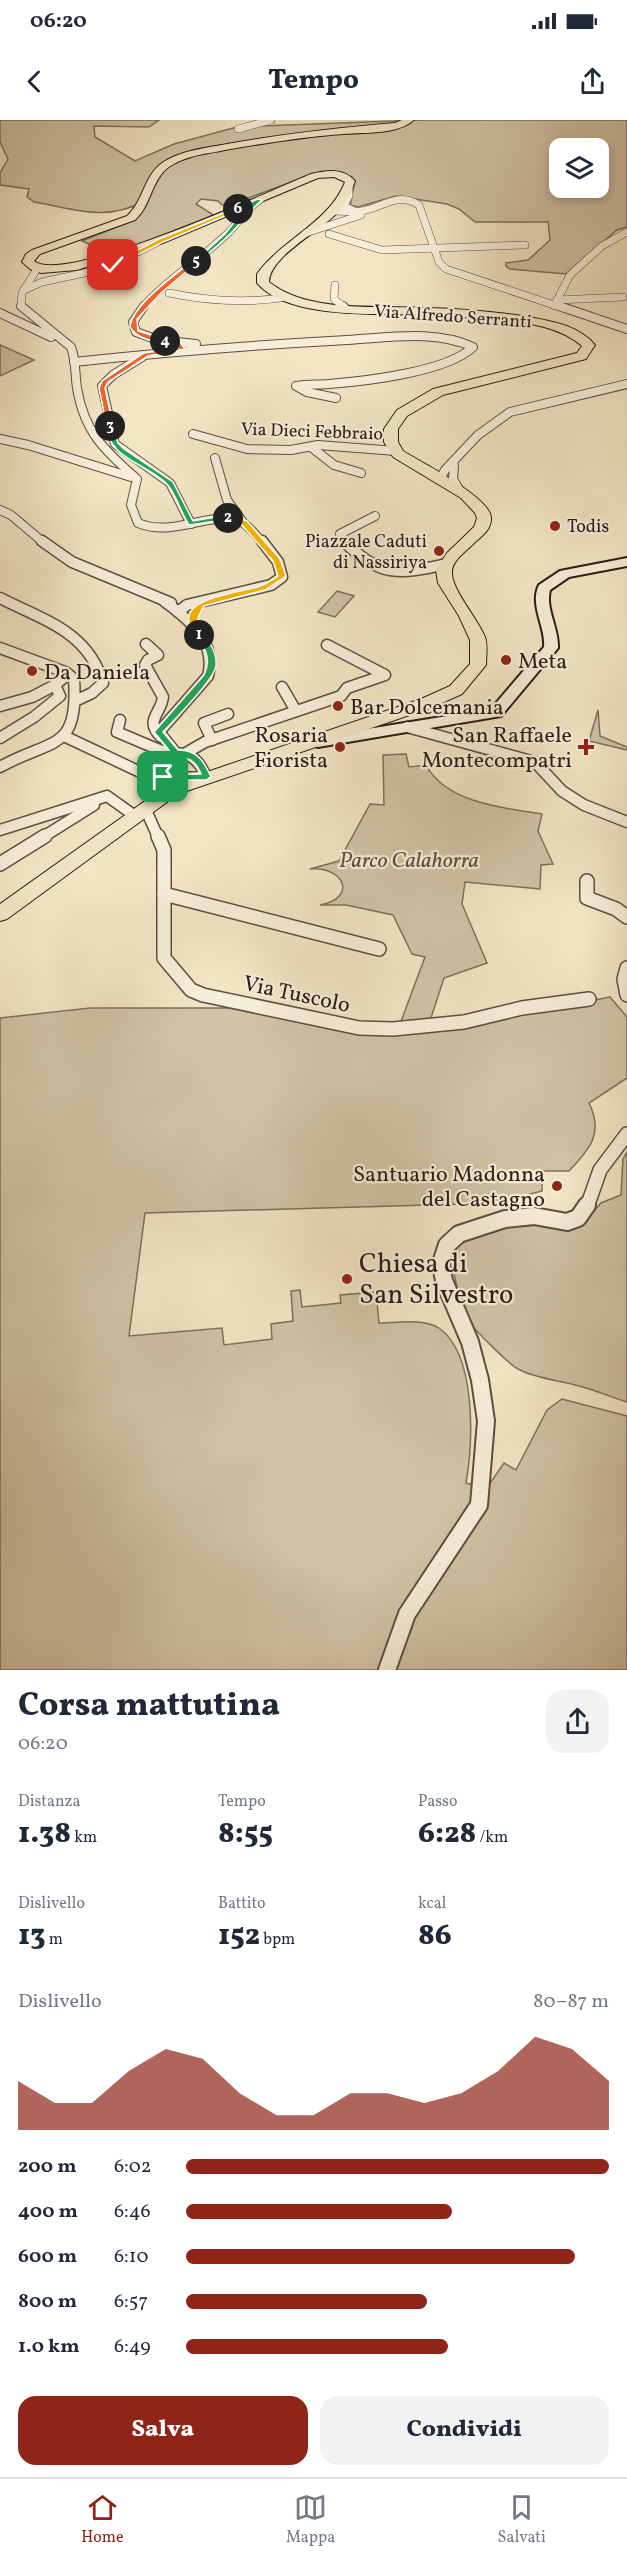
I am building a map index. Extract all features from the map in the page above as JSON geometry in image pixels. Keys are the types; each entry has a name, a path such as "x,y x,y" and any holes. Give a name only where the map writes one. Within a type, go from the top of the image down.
{"main road":[{"path":"349,187 350,180 345,177 322,175 159,242 68,270 37,269 28,262 33,253 129,219 140,210 148,187 161,168 186,155 289,135 397,126 409,120"},
{"name":"Via Alfredo Serranti","path":"349,187 342,201 332,211 272,262 263,274 265,285 286,297 314,305 346,309 523,318 570,328 582,335 589,345 585,353 575,358 448,388 419,402 402,413 392,425 390,438 396,451"},
{"path":"0,914 157,795 427,703 456,690 467,679 478,665 478,640 467,616 446,583 446,564 474,538 483,524 482,512 460,491 447,471 423,469 396,451"}],"street":[{"path":"238,129 271,120"},
{"path":"349,187 349,196 344,206 355,211"},
{"path":"305,234 368,212 387,202 404,199"},
{"path":"332,211 366,210 387,200 404,199 419,205 439,262 451,271 556,303 627,329"},
{"path":"221,347 174,342 140,334 134,329 134,319 159,292 227,235 242,219 250,205 260,200"},
{"path":"332,211 348,215 368,212"},
{"path":"556,303 570,275 602,246 627,232"},
{"path":"329,234 380,250 525,245"},
{"path":"23,291 42,282 103,268 159,242"},
{"path":"37,269 20,300 24,310 71,347 74,354 78,396 90,432 107,455 138,479"},
{"path":"335,285 334,299 346,309"},
{"name":"Via Alfredo Serranti","path":"169,293 199,300 241,302 286,297"},
{"path":"556,303 623,297"},
{"path":"0,314 71,347"},
{"path":"74,362 221,347 408,338 456,340 473,347 467,354 431,368 363,381 296,386 307,392 336,398"},
{"path":"174,342 182,347 175,351"},
{"path":"146,354 113,375 102,386 113,439 121,451 170,483 191,524"},
{"path":"447,471 472,439 498,418 512,411 627,384"},
{"name":"Via Dieci Febbraio","path":"193,434 248,449 291,450 319,445 396,451"},
{"path":"0,439 28,445 138,479"},
{"path":"311,447 320,458 332,465 361,473"},
{"path":"0,510 11,515 29,532 72,562 164,601 177,604 201,603 263,588 282,576 277,561 233,513 215,458"},
{"path":"138,479 131,505 138,523 148,528 159,530 228,518 244,523"},
{"path":"375,516 340,534 342,539 366,563 405,573 418,572 446,564"},
{"path":"314,743 496,712 551,648 551,638 541,595 544,588 565,574 627,562"},
{"path":"0,598 65,630 87,647 101,668 103,683 92,693 75,702"},
{"path":"162,738 159,732 208,676 212,667 210,648 193,627 164,601"},
{"path":"178,612 187,613 201,603"},
{"path":"193,627 194,615 201,603"},
{"path":"146,644 158,656 148,660 146,665 152,671 156,684 163,692 164,699 153,717 155,731 181,753 200,761 206,777"},
{"path":"120,720 117,732 165,753 181,753 212,740 341,696 347,688 385,675 327,645"},
{"path":"0,648 68,674 74,679 75,702 71,725 64,736 51,746 14,757 0,766"},
{"path":"0,706 24,700 55,685 68,674"},
{"path":"0,738 34,717 60,696 55,685"},
{"path":"282,687 296,711"},
{"path":"212,740 204,723 228,714"},
{"path":"407,727 535,762 562,791 627,822"},
{"path":"64,736 138,771 157,795"},
{"path":"0,830 107,796 157,795"},
{"name":"Via Tuscolo","path":"157,795 166,871 164,958 191,990 203,995 359,1028 393,1029 464,1022 522,1008 589,999"},
{"path":"0,864 107,796"},
{"path":"587,881 587,898 616,909 627,917"},
{"path":"164,894 379,949"},
{"path":"627,968 624,979 627,995"},
{"path":"387,1670 407,1614 479,1505 486,1421 480,1380 470,1342 444,1281 441,1263 447,1245 459,1234 505,1219 534,1216 567,1222 578,1218 586,1209 600,1170 627,1134"}],"green space":[{"path":"0,120 159,120 149,127 94,126 95,137 135,161 174,144 237,127 421,120 627,120 627,227 617,230 566,274 510,269 506,263 528,260 550,240 548,222 475,222 459,209 447,204 396,196 358,207 350,205 355,182 352,177 332,172 315,173 235,203 222,205 218,201 201,199 196,204 212,214 211,217 113,254 82,241 127,223 145,201 117,211 103,212 90,212 34,202 27,197 29,189 0,185 0,173 8,159 0,142"},
{"path":"0,345 34,360 0,376"},
{"path":"337,591 354,596 335,617 318,612"},
{"path":"598,710 600,736 627,747 627,750 589,741"},
{"name":"Parco Calahorra","path":"406,754 409,767 426,765 435,778 461,796 494,806 542,814 538,831 553,864 541,865 540,889 465,882 462,904 487,963 444,978 430,1021 400,1024 425,957 412,954 393,915 346,905 320,905 339,896 342,883 331,872 310,869 339,861 370,804 384,805 383,755"},
{"path":"610,997 627,1017 627,1078 589,1103 595,1123 595,1132 589,1148 569,1171 542,1171 542,1191 519,1197 463,1204 145,1213 129,1336 222,1328 224,1345 272,1339 271,1324 293,1321 291,1291 300,1290 302,1307 341,1303 340,1295 376,1292 379,1323 426,1323 439,1328 451,1341 460,1358 466,1378 469,1401 471,1423 466,1483 486,1489 504,1463 516,1470 547,1410 562,1399 627,1416 627,1670 0,1670 0,1018 90,1008 231,1008 358,1032 570,1005"},
{"path":"627,1152 627,1402 572,1384 532,1375 513,1366 469,1321 458,1293 454,1258 455,1249 460,1243 487,1230 519,1224 584,1222 601,1203 621,1195 623,1159"}],"place":[{"name":"Todis","path":"555,526"},
{"name":"Piazzale Caduti di Nassiriya","path":"439,551"},
{"name":"Meta","path":"506,660"},
{"name":"Da Daniela","path":"32,671"},
{"name":"Bar Dolcemania","path":"338,706"},
{"name":"Rosaria Fiorista","path":"340,747"},
{"name":"San Raffaele Montecompatri","path":"586,747"},
{"name":"Santuario Madonna del Castagno","path":"557,1186"},
{"name":"Chiesa di San Silvestro","path":"347,1279"}],"route":[{"path":"113,265 159,242 260,200 252,203 250,205 242,219 227,235 159,292 134,319 136,332 158,340 178,343 182,349 146,354 113,375 102,386 115,444 121,451 155,471 170,483 191,524 218,519 238,519 277,561 282,572 282,576 272,585 210,600 196,610 193,627 210,648 213,657 212,667 208,676 159,732 166,744 176,753 186,753 200,761 206,777 163,777"}]}
